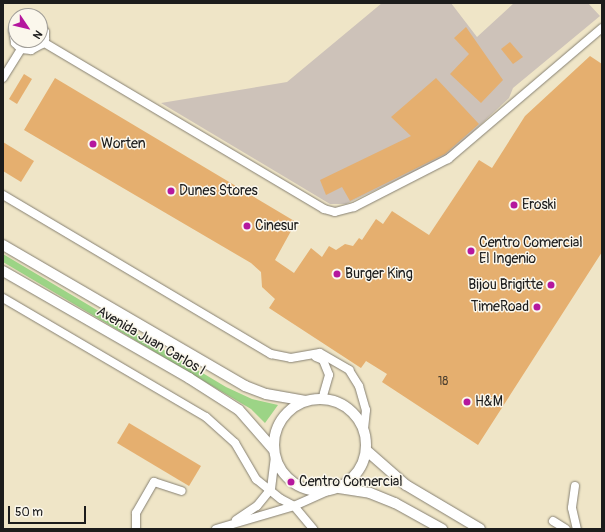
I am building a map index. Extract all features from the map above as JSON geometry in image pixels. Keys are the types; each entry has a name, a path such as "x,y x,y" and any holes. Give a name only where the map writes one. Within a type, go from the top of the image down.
{"street":[{"path":"48,45 324,209 334,212 354,207 448,159 602,28"},
{"path":"3,78 21,49 32,50 35,48"},
{"path":"3,196 271,354 291,358 320,353 349,370 359,386 366,410 364,429 366,450 359,471 338,488 327,491 294,506 232,522"},
{"name":"Avenida Juan Carlos I","path":"3,246 200,361 266,394 305,401"},
{"name":"Avenida Juan Carlos I","path":"3,271 189,378 239,410 274,453"},
{"path":"3,298 206,417 236,442 256,479 294,506 313,529"},
{"path":"306,356 323,360 328,368 328,386 324,393"},
{"path":"216,529 232,522 257,506 270,489 276,431 282,418 295,406 305,401 328,400 345,406 359,420 364,429"},
{"path":"366,450 406,485 480,529"},
{"path":"274,453 281,470 291,482 308,490 327,491"},
{"path":"136,529 136,513 154,482 182,491"},
{"path":"575,486 572,508 577,529"},
{"path":"338,488 370,493 395,503 442,529"},
{"path":"553,521 566,529"}],"shaded area":[{"path":"382,3 451,3 477,37 514,3 588,3 600,16 513,88 509,98 447,156 346,204 330,204 161,103 287,82"}],"green space":[{"path":"3,254 226,387 252,399 278,405 265,423 251,409 3,262"}],"building":[{"path":"466,27 503,80 481,103 450,74 469,54 454,38"},
{"path":"510,42 523,57 513,64 501,49"},
{"name":"Centro Comercial El Ingenio","path":"590,56 602,64 602,252 478,445 382,382 387,374 366,361 361,368 269,308 275,299 262,287 261,272 251,263 24,130 55,78 296,222 275,260 294,273 311,248 322,257 329,246 336,250 345,244 353,246 359,238 362,240 376,219 383,224 392,211 429,235 479,160 492,168 525,116"},
{"path":"24,74 32,79 17,104 9,99"},
{"path":"436,78 479,124 445,154 350,201 342,187 326,195 320,180 411,136 391,117"},
{"path":"3,142 34,161 21,182 3,171"},
{"path":"129,423 201,466 189,486 117,443"}],"place":[{"name":"Worten","path":"93,144"},
{"name":"Dunes Stores","path":"171,191"},
{"name":"Eroski","path":"514,205"},
{"name":"Cinesur","path":"247,226"},
{"name":"Centro Comercial El Ingenio","path":"471,251"},
{"name":"Burger King","path":"337,274"},
{"name":"Bijou Brigitte","path":"551,285"},
{"name":"TimeRoad","path":"537,307"},
{"name":"H&M","path":"467,402"},
{"name":"Centro Comercial","path":"291,482"}]}
